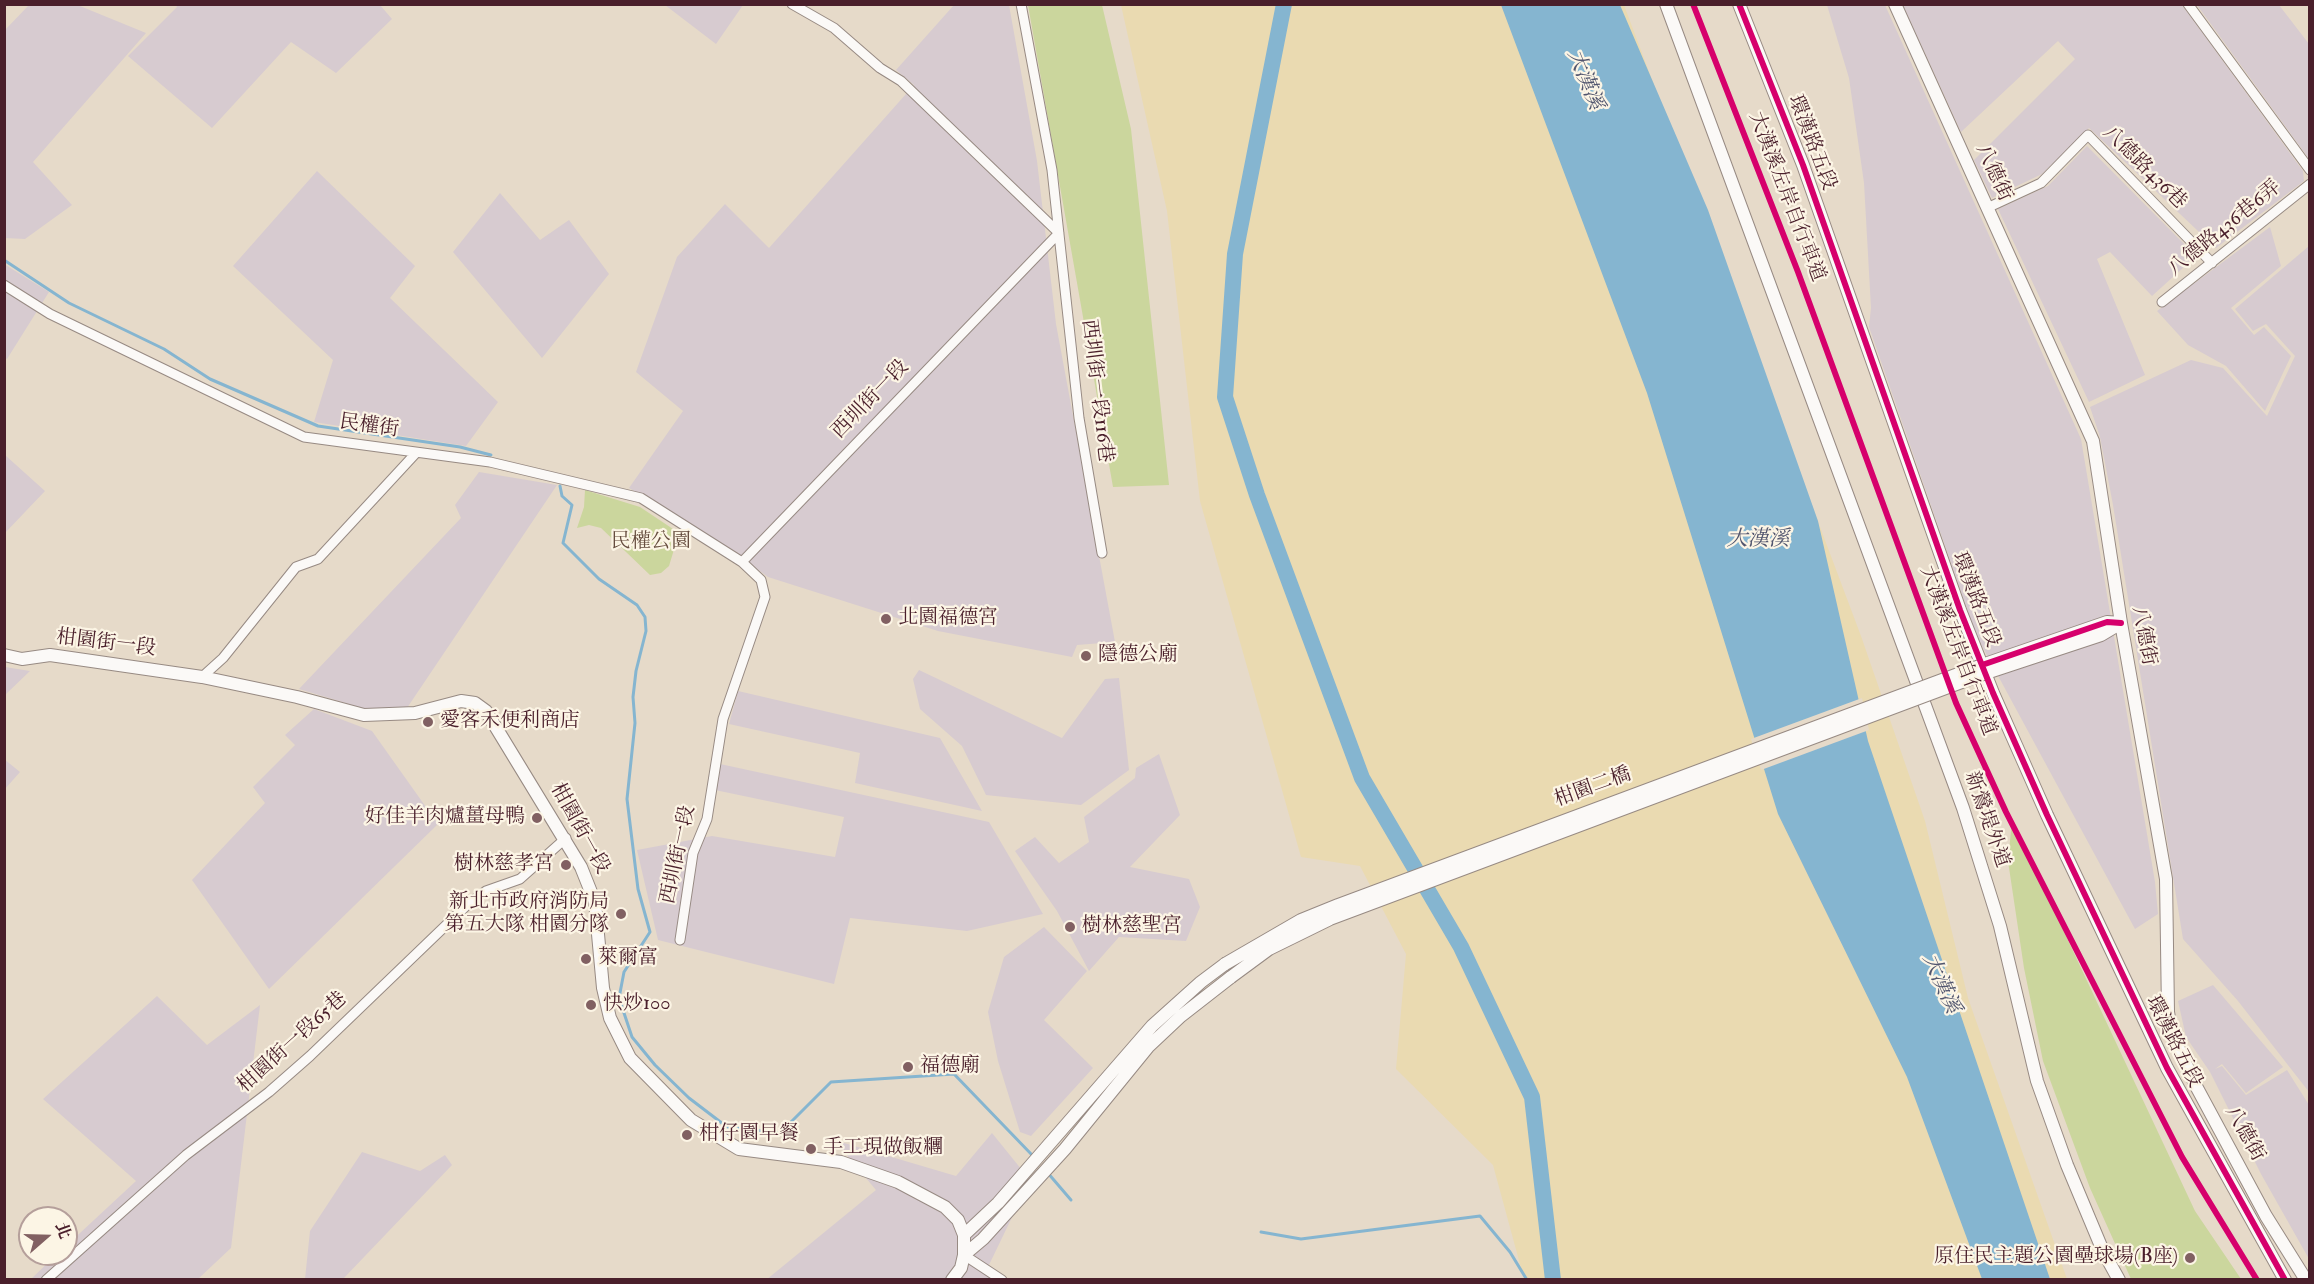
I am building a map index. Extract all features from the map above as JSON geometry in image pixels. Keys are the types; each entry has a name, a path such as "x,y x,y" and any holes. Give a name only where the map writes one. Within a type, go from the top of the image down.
{"street":[{"path":"792,4 834,28 880,68 901,81 1059,233"},
{"name":"西圳街一段116巷","path":"1021,4 1052,170 1079,418 1102,553"},
{"name":"新鶯堤外道","path":"1665,4 1963,808 2000,926 2037,1082 2103,1251 2119,1280"},
{"name":"環漢路五段","path":"1739,4 1803,165 1948,576 1984,669 2047,815 2167,1068 2285,1280"},
{"name":"八德街","path":"1895,4 2093,441 2121,623 2166,879 2168,1012 2172,1034 2196,1086 2266,1216 2306,1280"},
{"path":"2188,4 2310,170"},
{"name":"八德路436巷","path":"1987,208 2041,183 2088,135 2212,263"},
{"name":"八德路436巷6弄","path":"2162,302 2310,184"},
{"name":"西圳街一段","path":"680,940 693,853 706,819 723,719 765,597 761,580 742,562 1059,233"},
{"name":"民權街","path":"4,285 50,314 304,437 490,462 642,498 742,562"},
{"path":"202,677 223,658 296,567 318,558 416,453"},
{"path":"1984,669 2108,622 2121,623"},
{"name":"柑園街一段","path":"4,655 22,659 50,655 202,677 297,697 364,715 406,714 461,701 475,703 486,711 566,838 595,902 603,988 610,1018 630,1058 691,1120 739,1149 841,1162 898,1182 945,1207 958,1220 964,1235"},
{"name":"柑園二橋","path":"964,1235 1005,1195 1152,1026 1201,982 1225,964 1301,920 1984,669"},
{"name":"柑園二橋","path":"964,1255 983,1239 1065,1149 1148,1047 1181,1016 1269,949 1330,919 1984,669"},
{"name":"柑園街一段65巷","path":"46,1280 186,1155 269,1092 310,1056 466,906 486,891 520,879 566,838"},
{"path":"952,1280 961,1268 964,1255 964,1235"},
{"path":"964,1255 1002,1280"}],"shaded area":[{"path":"75,4 146,33 33,162 72,205 25,239 5,238 5,30 29,5"},
{"path":"176,5 380,5 392,19 336,73 291,42 212,128 128,56 177,7"},
{"path":"665,5 743,5 716,44"},
{"path":"954,5 1009,5 1037,161 1056,324 1115,642 1077,645 1072,657 938,631 768,577 738,555 629,488 683,411 636,372 677,257 725,204 769,248 914,85 896,70"},
{"path":"1827,5 1885,5 2081,439 2155,882 2158,914 2135,929 1976,635 1869,327 1871,308 1864,183 1849,78"},
{"path":"1903,5 2182,5 2303,171 2304,181 2216,248 2089,128 2042,174 1992,198 1974,160 2075,59 2058,41 1961,132"},
{"path":"2197,5 2279,5 2309,44 2309,159"},
{"path":"2087,146 2196,256 2152,296 2110,252 2097,259 2145,375 2089,402 1998,209 2048,186"},
{"path":"317,171 415,266 390,298 498,402 466,446 314,422 333,360 233,266"},
{"path":"500,193 540,240 569,220 609,274 542,358 453,252"},
{"path":"2270,227 2281,266 2231,308 2254,335 2264,327 2291,356 2265,411 2226,366 2188,345 2157,311"},
{"path":"2309,246 2309,1092 2238,1001 2183,939 2113,505 2100,437 2090,407 2191,360 2223,368 2267,416 2295,356 2266,324 2253,331 2235,309"},
{"path":"4,264 49,292 7,359 4,357"},
{"path":"5,455 45,491 5,533"},
{"path":"479,472 557,485 407,708 362,708 299,689 461,518 455,505"},
{"path":"4,667 30,671 5,695"},
{"path":"919,670 1062,738 1105,679 1119,678 1129,770 1081,805 986,795 962,746 920,709 913,679"},
{"path":"738,691 940,738 982,811 855,783 860,753 729,724"},
{"path":"314,709 372,731 438,824 269,989 192,880 265,803 253,787 295,745 285,735"},
{"path":"1159,754 1180,815 1130,867 1189,879 1200,907 1186,941 1119,937 1089,971 1057,911 1015,851 1035,837 1059,863 1089,842 1084,817 1135,778 1136,768"},
{"path":"4,759 20,772 5,789 4,789"},
{"path":"720,764 989,822 1043,914 967,931 850,918 834,984 658,940 637,850 712,836 835,857 844,817 715,790"},
{"path":"1044,927 1087,971 1044,1020 1093,1068 1031,1136 1020,1132 998,1061 988,1012 1004,957"},
{"path":"2213,985 2283,1067 2246,1093 2222,1064 2215,1069 2222,1066 2246,1095 2287,1070 2309,1105 2309,1259 2261,1174 2210,1072 2186,1037 2178,1001"},
{"path":"157,996 207,1045 260,1005 231,1248 198,1279 30,1280 45,1266 78,1266 78,1235 136,1181 43,1099"},
{"path":"992,1133 1030,1180 988,1267 998,1279 766,1280 876,1190 834,1140 956,1176"},
{"path":"362,1152 420,1171 445,1155 452,1165 343,1279 305,1279 310,1231"}],"green space":[{"path":"1028,5 1102,5 1131,129 1169,485 1113,487"},
{"name":"民權公園","path":"585,490 640,507 679,533 669,566 661,573 650,575 601,528 589,525 577,528 584,507"},
{"path":"2012,821 2195,1211 2241,1279 2131,1279 2090,1188 2043,1061 2024,968 2008,861"}],"sand":[{"path":"1121,5 1624,5 1861,636 1925,821 1968,998 2067,1279 1524,1279 1493,1165 1396,1069 1406,954 1360,866 1301,857 1200,501 1167,211"}],"water":[{"name":"大漢溪","path":"1501,5 1620,5 1708,210 1818,521 1868,741 2050,1279 1982,1279 1907,1077 1778,814 1647,393"}],"pier":[{"path":"1862,698 1869,730 1761,770 1751,739"}],"waterway":[{"path":"1284,4 1235,254 1225,397 1257,495 1362,778 1461,947 1532,1097 1553,1280"},
{"path":"4,260 69,303 164,349 210,379 318,426 460,447 491,455"},
{"path":"560,486 562,496 572,505 563,543 599,579 637,605 645,617 646,631 636,671 633,697 635,723 627,799 638,889 650,932 624,972 619,998 632,1037 655,1065 689,1098 727,1127 780,1133 831,1082 954,1074 1033,1156"},
{"path":"1047,1172 1071,1200"},
{"path":"1261,1232 1301,1239 1480,1216 1510,1252 1527,1280"}],"cycle path":[{"name":"大漢溪左岸自行車道","path":"1693,4 1798,272 1956,703 2006,812 2182,1157 2257,1280"},
{"name":"大漢溪左岸自行車道","path":"1739,4 1803,165 1960,610 1993,693 2047,815 2167,1068 2285,1280"},
{"name":"大漢溪左岸自行車道","path":"1982,665 2107,622 2121,623"}],"place":[{"name":"北園福德宮","path":"886,619"},
{"name":"隱德公廟","path":"1086,656"},
{"name":"愛客禾便利商店","path":"428,722"},
{"name":"好佳羊肉爐薑母鴨","path":"537,818"},
{"name":"樹林慈孝宮","path":"566,865"},
{"name":"新北市政府消防局 第五大隊 柑園分隊","path":"621,914"},
{"name":"樹林慈聖宮","path":"1070,927"},
{"name":"萊爾富","path":"586,959"},
{"name":"快炒100","path":"591,1005"},
{"name":"福德廟","path":"908,1067"},
{"name":"柑仔園早餐","path":"687,1135"},
{"name":"手工現做飯糰","path":"811,1149"},
{"name":"原住民主題公園壘球場(B座)","path":"2190,1258"}]}
